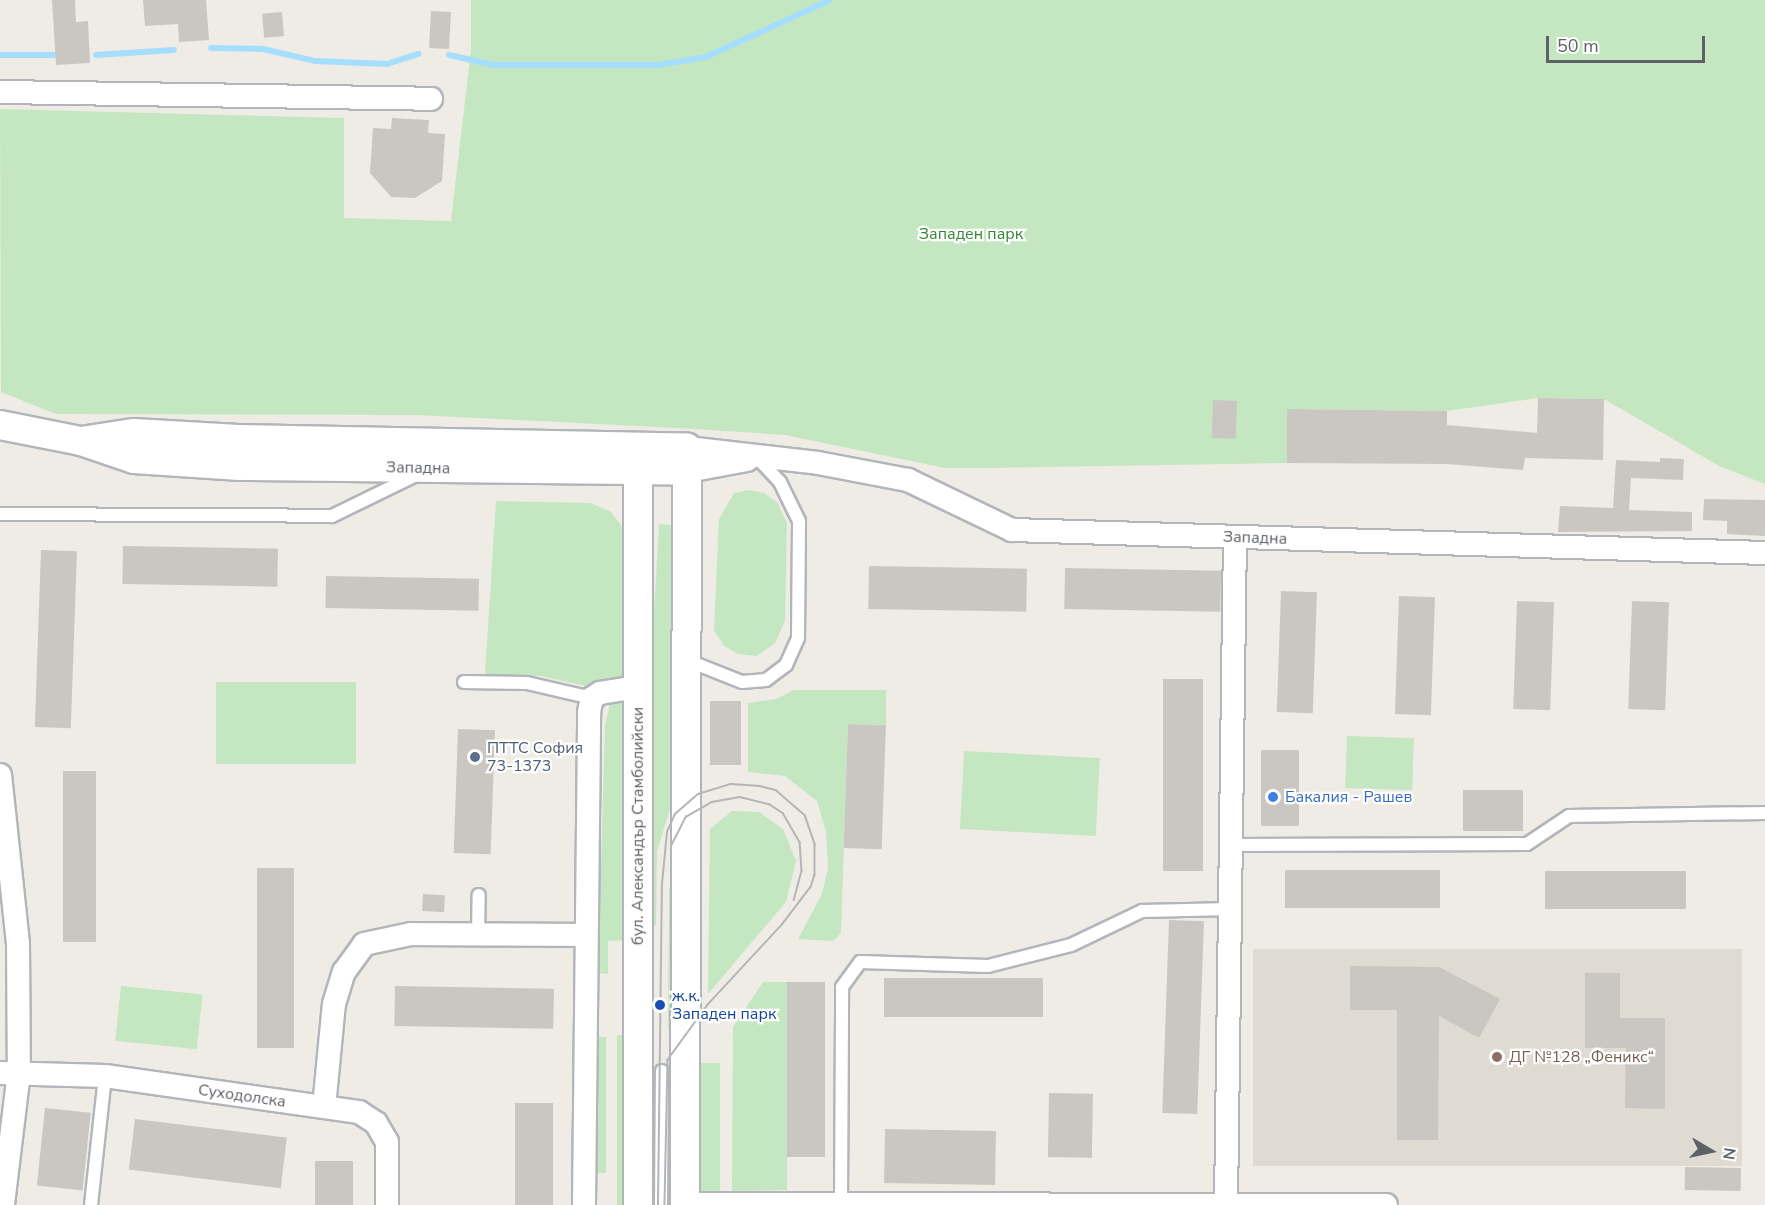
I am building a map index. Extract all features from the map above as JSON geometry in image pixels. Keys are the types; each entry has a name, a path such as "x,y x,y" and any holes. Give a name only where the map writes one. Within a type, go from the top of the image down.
{"street":[{"path":"0,92 430,99"},
{"name":"Западна","path":"0,425 81,441 134,459 240,466 431,468 688,459 716,469 758,457 818,463 908,480 1012,530 1765,553"},
{"name":"Западна","path":"81,441 134,433 638,459"},
{"name":"бул. Александър Стамболийски","path":"638,459 638,1205"},
{"path":"688,459 689,661 685,1205 1386,1205"},
{"path":"1226,1204 1235,538"},
{"path":"584,1205 586,935 592,698 611,690 639,687"},
{"path":"0,775 18,943 3,1205"},
{"path":"324,1107 334,1004 344,972 364,944 411,934 586,935"},
{"name":"Суходолска","path":"10,1072 105,1076 359,1112 376,1123 387,1142 387,1205"}],"lane":[{"path":"689,661 742,682 766,680 786,665 798,638 799,521 780,482 758,457"},
{"path":"0,514 332,516 431,468"},
{"path":"464,682 527,683 592,698"},
{"path":"1232,845 1527,844 1569,816 1765,813"},
{"path":"478,934 479,895"},
{"path":"841,1204 842,987 860,962 988,966 1071,945 1142,911 1231,909"},
{"path":"661,1205 662,1071"},
{"path":"91,1205 105,1076"}],"shaded area":[{"name":"ДГ №128 „Феникс“","path":"1253,949 1742,949 1742,1166 1253,1166"}],"green space":[{"name":"Западен парк","path":"471,0 1765,0 1765,484 1719,466 1604,399 1538,398 1447,411 1288,409 1287,463 945,468 785,435 417,415 56,414 1,392 0,109 344,118 344,218 451,221 471,49"},
{"path":"749,490 764,493 777,502 787,523 785,621 775,643 757,656 738,654 724,646 714,630 719,519 734,493"},
{"path":"496,501 591,503 611,512 621,525 623,539 623,678 600,681 590,687 541,676 485,674"},
{"path":"659,524 671,525 675,535 674,796 657,851 656,925 647,925 651,664"},
{"path":"216,682 356,682 356,764 216,764"},
{"path":"794,690 886,690 886,725 848,724 841,933 833,941 798,939 822,894 828,868 826,832 817,801 785,776 748,772 748,703 776,699"},
{"path":"610,703 622,703 625,940 608,941 608,974 598,973 605,726"},
{"path":"1347,736 1414,738 1412,790 1345,788"},
{"path":"964,751 1100,758 1096,836 960,829"},
{"path":"732,811 759,812 783,829 796,861 786,902 708,994 710,829"},
{"path":"672,877 677,1028 668,1029 669,889"},
{"path":"763,982 787,982 787,1190 732,1191 733,1027"},
{"path":"121,986 203,995 197,1049 115,1041"},
{"path":"617,1035 628,1035 628,1205 617,1205"},
{"path":"596,1037 606,1037 606,1173 596,1173"},
{"path":"701,1063 720,1063 720,1192 701,1192"}],"building":[{"path":"52,0 75,0 76,22 88,21 90,63 56,65"},
{"path":"143,0 206,0 209,40 179,42 178,24 145,26"},
{"path":"431,11 451,12 449,49 429,48"},
{"path":"282,12 284,36 264,38 262,14"},
{"path":"392,118 429,120 428,133 445,134 442,181 415,198 391,197 370,173 373,128 391,129"},
{"path":"1538,398 1604,399 1603,460 1525,458 1523,470 1446,464 1287,463 1287,409 1447,411 1447,425 1537,433"},
{"path":"1213,400 1237,401 1236,439 1212,438"},
{"path":"1660,458 1684,459 1683,480 1631,478 1629,510 1692,512 1692,531 1558,532 1560,506 1613,508 1616,460 1660,462"},
{"path":"1704,499 1765,500 1765,536 1727,534 1727,521 1703,520"},
{"path":"123,546 278,549 277,587 122,584"},
{"path":"41,550 77,551 71,728 35,727"},
{"path":"869,566 1027,569 1026,612 868,609"},
{"path":"1065,568 1221,571 1220,612 1064,609"},
{"path":"326,576 479,579 478,611 325,608"},
{"path":"1281,591 1317,592 1313,713 1277,712"},
{"path":"1399,596 1435,597 1431,715 1395,714"},
{"path":"1517,601 1554,602 1550,710 1513,709"},
{"path":"1632,601 1669,602 1665,710 1628,709"},
{"path":"1163,679 1203,679 1203,871 1163,871"},
{"path":"710,701 741,701 741,765 710,765"},
{"path":"848,724 886,725 882,849 844,848"},
{"path":"458,729 495,730 491,854 454,853"},
{"path":"1261,750 1299,750 1299,826 1261,826"},
{"path":"63,771 96,771 96,942 63,942"},
{"path":"1463,790 1523,790 1523,831 1463,831"},
{"path":"257,868 294,868 294,1048 257,1048"},
{"path":"1285,870 1440,870 1440,908 1285,908"},
{"path":"1545,871 1686,871 1686,909 1545,909"},
{"path":"423,894 445,895 444,912 422,911"},
{"path":"1169,920 1204,921 1197,1114 1162,1113"},
{"path":"1350,966 1439,967 1500,999 1479,1038 1439,1016 1438,1140 1397,1140 1397,1010 1350,1010"},
{"path":"1585,973 1620,973 1620,1018 1665,1018 1665,1109 1625,1108 1626,1048 1585,1048"},
{"path":"884,978 1043,978 1043,1017 884,1017"},
{"path":"787,982 825,982 825,1157 787,1157"},
{"path":"395,986 554,989 553,1029 394,1026"},
{"path":"1049,1093 1093,1094 1092,1158 1048,1157"},
{"path":"515,1103 553,1103 553,1205 515,1205"},
{"path":"45,1108 91,1113 83,1190 37,1186"},
{"path":"135,1119 287,1138 281,1188 129,1170"},
{"path":"885,1129 996,1131 995,1185 884,1183"},
{"path":"315,1161 353,1161 353,1205 315,1205"},
{"path":"1685,1167 1741,1168 1741,1191 1685,1190"}],"waterway":[{"path":"449,55 494,65 659,65 706,57 830,0"},
{"path":"211,48 263,49 315,61 387,64 418,54"},
{"path":"96,55 174,50"},
{"path":"0,55 54,55"}],"tram line":[{"path":"658,1205 662,884 667,832 675,814 698,794 731,784 760,786 776,790 805,815 815,844 815,875 811,887 783,924 708,1005 668,1060 665,1205"},
{"path":"671,846 686,817 712,802 740,797 769,804 783,813 800,842 802,871 794,900"}],"place":[{"name":"ПТТС София 73-1373","path":"475,757"},
{"name":"Бакалия - Рашев","path":"1273,797"},
{"name":"ж.к. Западен парк","path":"660,1005"},
{"name":"ДГ №128 „Феникс“","path":"1497,1057"}]}
